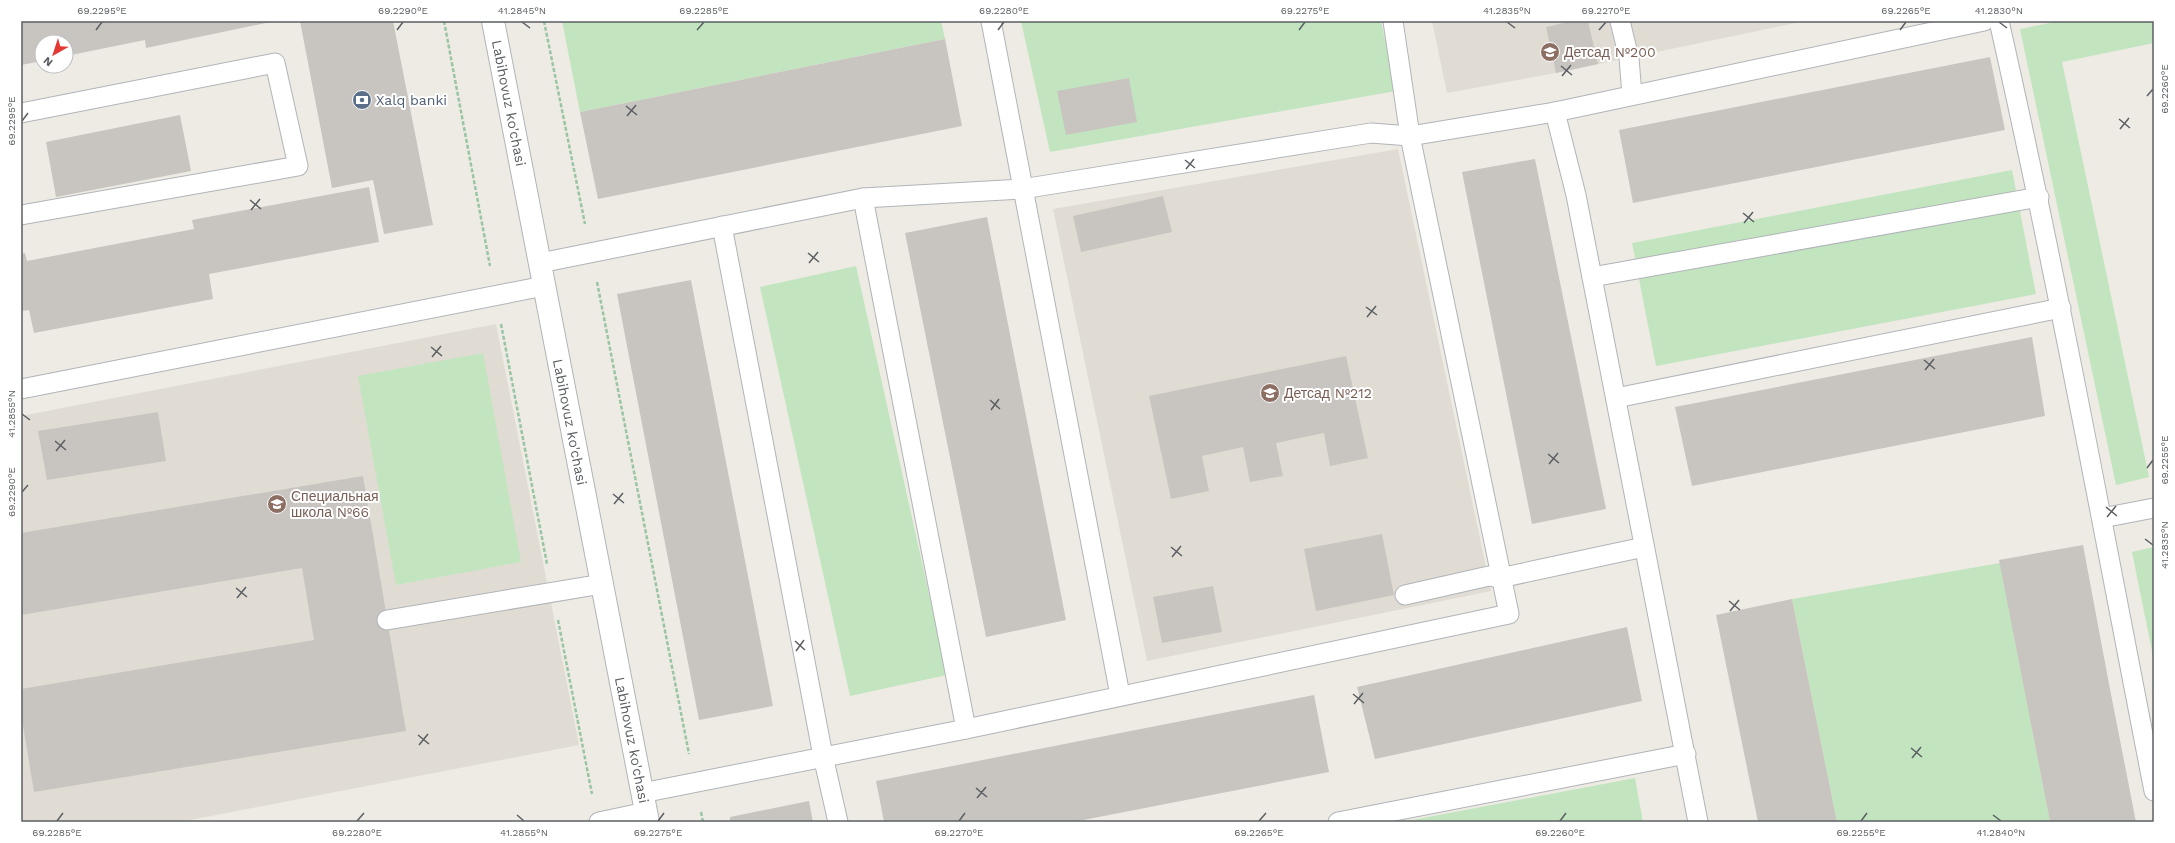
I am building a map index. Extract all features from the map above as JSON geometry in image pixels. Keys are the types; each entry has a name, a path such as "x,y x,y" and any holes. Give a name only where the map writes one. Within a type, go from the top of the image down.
{"street":[{"name":"Labihovuz ko'chasi","path":"493,21 645,809"}],"lane":[{"path":"991,21 1120,695"},
{"path":"599,822 645,809 695,782 966,729 1120,695 1509,614 1500,578 1410,136 1393,21"},
{"path":"1620,21 1629,58 1632,95"},
{"path":"540,263 863,198 1022,189 1371,133 1410,136 1555,112 1984,21"},
{"path":"1999,21 2061,308 2154,791"},
{"path":"21,113 275,62 298,166 21,215"},
{"path":"1555,112 1576,195 1644,547 1686,754 1698,822"},
{"path":"1592,277 2038,197"},
{"path":"863,198 966,729"},
{"path":"722,226 838,822"},
{"path":"21,389 544,286"},
{"path":"1616,398 2061,308"},
{"path":"2102,518 2154,508"},
{"path":"1405,595 1489,576 1500,578 1644,547"},
{"path":"387,620 602,584"},
{"path":"1338,822 1686,754"}],"path":[{"path":"444,21 495,296 593,799"},
{"path":"544,21 703,822"}],"shaded area":[{"name":"Детсад №200","path":"1432,21 1805,21 1556,73 1447,93"},
{"name":"Детсад №212","path":"1398,149 1491,591 1147,661 1053,209"},
{"name":"Специальная школа №66","path":"496,324 579,745 180,822 21,822 21,416"}],"green space":[{"path":"562,21 941,21 945,39 580,112"},
{"path":"1021,21 1381,21 1396,91 1050,152"},
{"path":"2060,21 2154,21 2154,43 2062,62 2149,477 2116,485 2020,29"},
{"path":"2012,170 2036,294 1656,366 1632,243"},
{"path":"856,266 947,675 850,696 760,287"},
{"path":"483,353 521,562 396,585 358,376"},
{"path":"2154,547 2154,661 2132,552"},
{"path":"2000,563 2050,822 1837,822 1792,599"},
{"path":"1635,778 1643,822 1402,822"}],"building":[{"path":"21,21 271,22 146,48 145,40 74,54 74,34 34,34 34,63 21,65"},
{"name":"Xalq banki","path":"300,21 393,21 433,225 384,234 373,180 332,188"},
{"path":"1572,21 1588,21 1598,64 1556,73 1546,27"},
{"path":"945,39 962,126 598,199 580,112"},
{"path":"1990,57 2005,130 1633,203 1619,130"},
{"path":"1129,78 1137,122 1066,135 1057,91"},
{"path":"180,115 191,171 56,197 46,142"},
{"path":"1535,159 1606,509 1532,524 1462,172"},
{"path":"369,187 379,242 209,274 213,299 34,333 29,310 21,311 21,254 25,253 27,261 194,229 192,220"},
{"path":"1163,196 1172,232 1081,252 1073,216"},
{"path":"987,217 1066,620 986,637 905,233"},
{"path":"691,280 773,706 699,720 617,294"},
{"path":"2032,337 2045,416 1692,486 1675,407"},
{"path":"1346,356 1368,458 1330,466 1324,433 1276,443 1283,476 1250,482 1243,447 1202,456 1209,491 1171,499 1149,396"},
{"path":"158,412 166,461 47,480 38,431"},
{"path":"363,476 406,731 34,792 21,713 21,689 314,640 302,568 21,615 21,533"},
{"path":"1382,534 1394,595 1316,611 1304,549"},
{"path":"2083,545 2136,822 2050,822 1999,560"},
{"path":"1213,586 1222,632 1162,643 1153,597"},
{"path":"1792,599 1837,822 1758,822 1716,615"},
{"path":"1627,627 1642,701 1375,759 1357,687"},
{"path":"1314,695 1329,772 1073,822 884,822 876,781"},
{"path":"809,801 813,822 730,822 730,817"}],"place":[{"name":"Детсад №200","path":"1550,52"},
{"name":"Xalq banki","path":"362,100"},
{"name":"Детсад №212","path":"1270,393"},
{"name":"Специальная школа №66","path":"277,504"}]}
